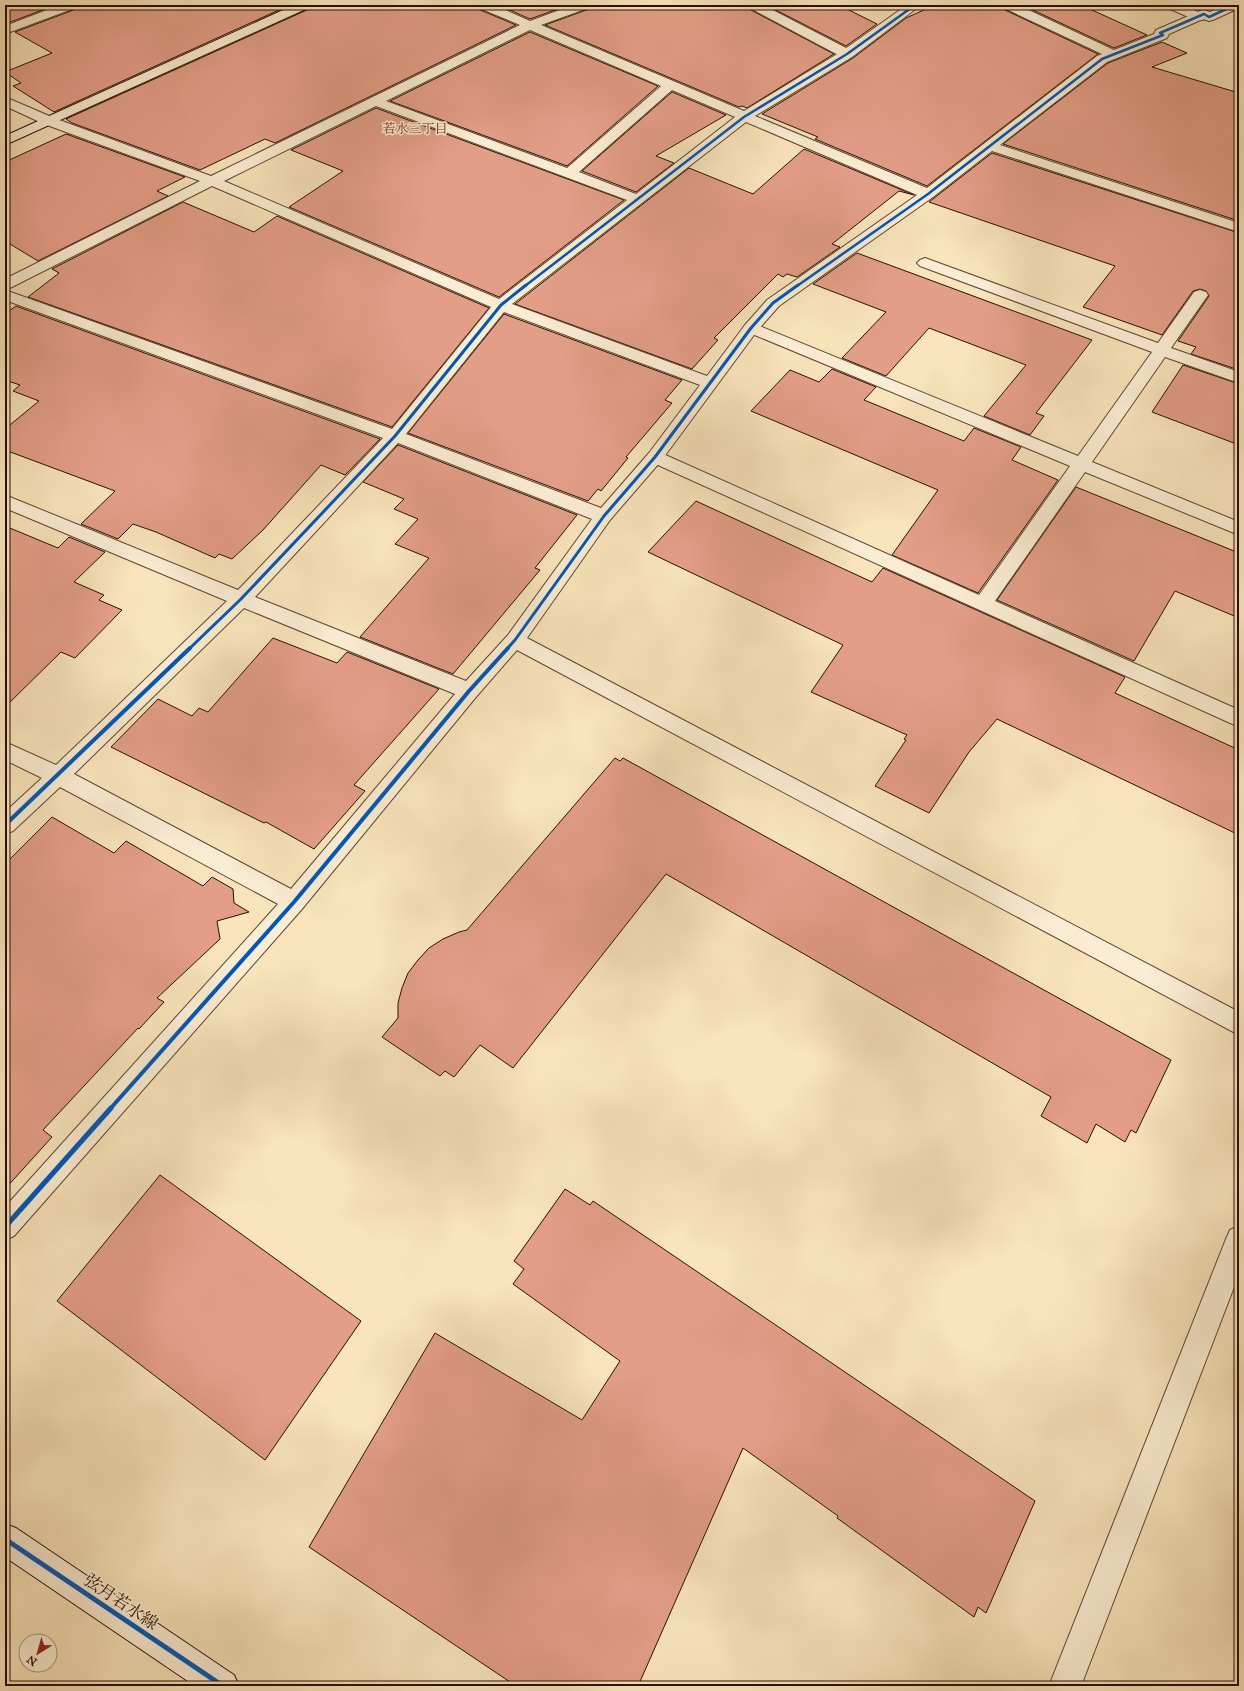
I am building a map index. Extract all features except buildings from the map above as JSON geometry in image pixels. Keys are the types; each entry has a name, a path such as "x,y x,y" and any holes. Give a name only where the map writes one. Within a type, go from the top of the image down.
{"street":[{"path":"5,30 71,5"},
{"path":"5,141 304,5"},
{"path":"483,5 928,194"},
{"path":"5,285 212,181 530,25 584,5"},
{"path":"754,5 847,54"},
{"path":"5,825 58,776 241,599 396,436 501,305 744,117 847,54 915,5"},
{"path":"1008,5 1114,55"},
{"path":"1172,5 1199,16"},
{"path":"5,1226 294,902 469,691 515,640 604,516 655,457 711,384 751,328 773,303 928,194 1102,59 1163,35 1160,33 1199,16 1204,14 1209,17 1235,5"},
{"path":"569,174 670,85"},
{"path":"5,101 49,121 212,181 501,305 711,384"},
{"path":"375,101 637,199"},
{"path":"989,146 1239,228"},
{"path":"925,263 1239,378"},
{"path":"5,295 396,436 604,516"},
{"path":"983,604 1200,295"},
{"path":"751,328 1239,529"},
{"path":"655,457 1239,719"},
{"path":"5,501 241,599 469,691"},
{"path":"515,640 1239,1024"},
{"path":"5,750 58,776 294,902"},
{"path":"1065,1686 1239,1239"},
{"name":"弦月若水線","path":"5,1539 223,1686"}],"cycle path":[{"path":"5,825 58,776 241,599 395,436 501,305 744,117 847,54 915,5"},
{"path":"5,1227 294,902 469,691 515,640 604,516 655,457 751,328 773,303 928,194 1102,59 1163,35 1160,33 1204,14 1209,17 1235,5"},
{"path":"5,1539 223,1686"}],"district":[{"name":"若水三丁目","path":"415,129"}]}
